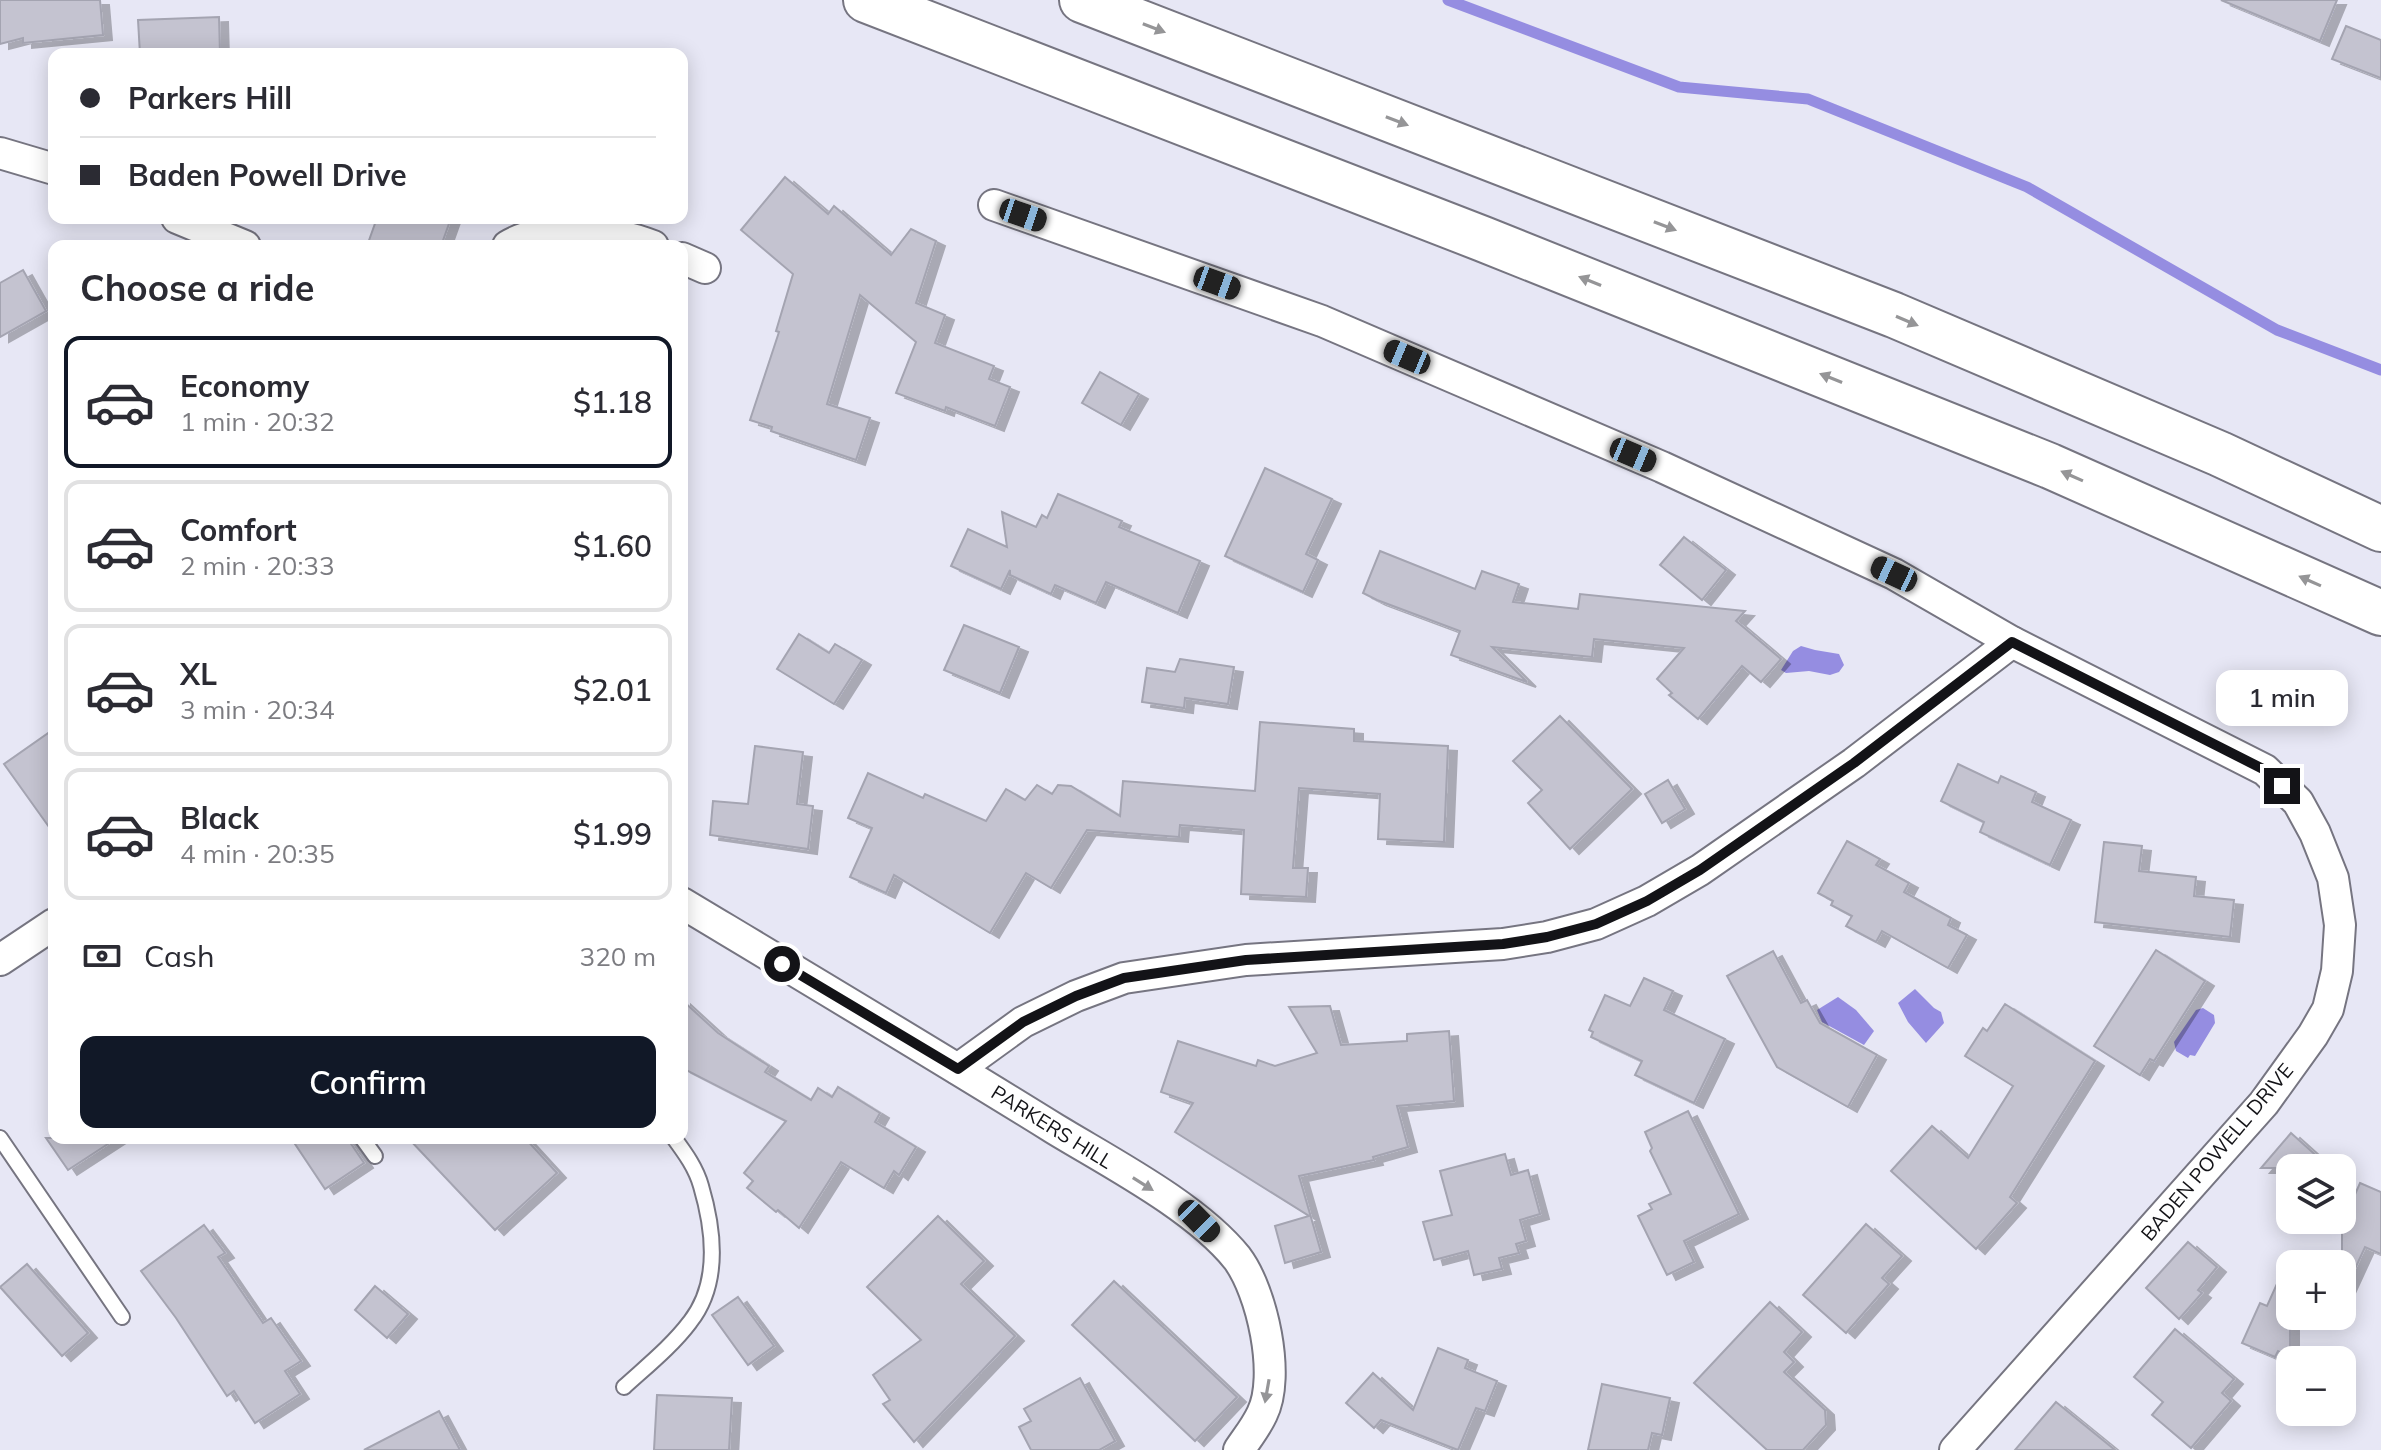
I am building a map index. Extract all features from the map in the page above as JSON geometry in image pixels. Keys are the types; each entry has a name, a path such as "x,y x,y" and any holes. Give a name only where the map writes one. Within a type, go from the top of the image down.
{"highway":[{"path":"866,0 1483,239 2050,466 2381,613"},
{"path":"1082,0 1894,315 2220,454 2381,529"}],"street":[{"path":"0,153 48,167"},
{"name":"BADEN POWELL DRIVE","path":"994,205 1336,327 1662,467 1894,574 2012,642 2265,770 2298,802 2315,833 2333,878 2340,925 2337,971 2328,1009 2264,1103 1955,1450"},
{"path":"192,224 230,240"},
{"path":"518,240 548,233 579,232 635,240"},
{"path":"958,1069 1023,1022 1076,996 1124,978 1246,960 1503,944 1547,937 1596,924 1647,901 1700,870 1854,763 2012,642"},
{"name":"PARKERS HILL","path":"688,907 1112,1164 1199,1221 1238,1259 1255,1293 1267,1336 1271,1370 1263,1412 1239,1450"},
{"path":"0,960 48,928"}],"lane":[{"path":"0,1138 122,1317"},
{"path":"366,1144 375,1156"},
{"path":"624,1387 691,1321 703,1301 712,1274 701,1185 678,1144"}],"shaded area":[{"path":"1801,646 1839,654 1844,665 1839,672 1830,675 1809,671 1786,673 1781,670 1793,651"},
{"path":"1915,989 1941,1012 1944,1023 1926,1043 1908,1022 1898,1003"},
{"path":"1838,997 1856,1010 1874,1031 1864,1045 1822,1022 1817,1010"},
{"path":"2203,1008 2214,1015 2215,1023 2195,1056 2188,1058 2176,1051 2174,1042 2196,1010"}],"building":[{"path":"0,0 100,0 103,35 23,43 23,38 0,44"},
{"path":"2221,0 2337,0 2320,41"},
{"path":"219,17 220,48 140,48 138,20"},
{"path":"2346,26 2381,40 2381,78 2332,59"},
{"path":"785,177 828,214 834,206 891,255 911,229 936,241 916,303 945,315 935,343 994,366 989,379 1010,387 995,426 946,407 945,411 896,393 916,342 860,295 827,404 870,418 856,460 771,431 772,427 750,420 779,332 776,331 793,274 741,230"},
{"path":"375,224 449,224 443,240 369,240"},
{"path":"23,270 46,311 0,337 0,283"},
{"path":"1100,372 1139,394 1121,425 1082,403"},
{"path":"1265,468 1332,499 1306,554 1318,560 1303,592 1225,556"},
{"path":"1058,494 1122,521 1119,527 1200,561 1178,613 1106,582 1096,603 1055,585 1051,594 1010,575 1010,570 1001,589 951,566 968,529 1007,547 1002,512 1036,527 1042,515 1047,518"},
{"path":"1684,537 1726,570 1702,600 1660,565"},
{"path":"1380,551 1475,589 1482,571 1519,584 1513,602 1578,609 1580,594 1745,611 1736,621 1781,659 1761,682 1742,666 1698,719 1669,695 1672,693 1657,679 1684,648 1594,639 1592,657 1492,647 1527,682 1451,655 1460,631 1363,593"},
{"path":"964,625 1019,647 1000,693 944,670"},
{"path":"799,634 829,653 835,644 862,660 834,704 777,669"},
{"path":"1180,659 1234,667 1228,704 1185,698 1184,708 1142,702 1147,668 1175,672"},
{"path":"1560,716 1632,789 1570,849 1528,803 1542,790 1513,761"},
{"path":"1260,722 1354,729 1354,741 1448,746 1444,842 1378,839 1380,794 1299,788 1293,868 1308,868 1306,897 1241,894 1244,830 1180,825 1179,837 1087,830 1051,888 1026,873 990,933 894,875 886,893 850,877 872,828 848,818 868,773 923,798 925,794 986,821 1006,789 1025,800 1037,785 1052,794 1058,785 1071,786 1120,816 1123,781 1255,791"},
{"path":"48,733 48,826 4,764"},
{"path":"755,746 803,752 797,804 813,806 808,849 710,835 713,801 748,804"},
{"path":"1958,764 1998,783 2001,776 2036,792 2032,802 2071,820 2050,865 1980,832 1984,822 1941,801"},
{"path":"1668,780 1685,809 1662,823 1645,794"},
{"path":"1847,841 1880,859 1876,865 1909,883 1904,892 1951,918 1948,925 1967,935 1948,968 1882,931 1876,942 1846,926 1852,916 1831,905 1833,901 1818,893"},
{"path":"2104,842 2142,846 2139,871 2196,877 2194,896 2234,900 2230,937 2095,922"},
{"path":"2156,950 2205,981 2154,1061 2150,1059 2140,1075 2094,1046"},
{"path":"1773,951 1801,1003 1807,1000 1820,1023 1877,1055 1848,1107 1777,1067 1727,976"},
{"path":"1644,978 1673,991 1664,1010 1725,1039 1694,1103 1635,1075 1642,1061 1591,1037 1593,1032 1589,1030 1605,995 1630,1006"},
{"path":"2005,1004 2095,1061 2010,1197 2017,1203 1976,1249 1891,1171 1932,1126 1968,1158 2013,1086 1965,1056 1983,1028 1987,1031"},
{"path":"688,1006 718,1033 769,1066 765,1072 811,1100 818,1088 832,1097 838,1087 880,1113 875,1122 916,1147 899,1175 894,1171 884,1188 841,1162 799,1228 747,1188 753,1181 744,1173 786,1121 688,1071"},
{"path":"1330,1006 1341,1045 1407,1041 1407,1034 1449,1031 1454,1101 1397,1106 1408,1147 1373,1157 1374,1160 1299,1176 1321,1252 1285,1263 1275,1226 1309,1216 1175,1132 1193,1103 1161,1092 1178,1041 1256,1066 1258,1060 1275,1066 1317,1053 1289,1007"},
{"path":"1688,1111 1739,1214 1684,1241 1694,1262 1667,1275 1638,1216 1652,1209 1649,1204 1671,1194 1650,1151 1652,1148 1645,1132"},
{"path":"2291,1133 2314,1154 2276,1154 2276,1168 2261,1168"},
{"path":"50,1144 108,1144 68,1170"},
{"path":"295,1144 351,1144 364,1163 325,1189"},
{"path":"414,1144 530,1144 557,1173 495,1230"},
{"path":"1505,1154 1511,1175 1528,1170 1540,1214 1520,1220 1526,1241 1516,1244 1519,1253 1499,1258 1502,1269 1474,1275 1468,1251 1434,1260 1423,1222 1452,1215 1440,1171"},
{"path":"2360,1183 2381,1192 2381,1254 2365,1247 2356,1267 2356,1250 2342,1250 2342,1234 2356,1234 2356,1192"},
{"path":"938,1216 984,1261 961,1284 1015,1336 914,1442 883,1404 890,1400 873,1375 921,1340 867,1287"},
{"path":"1866,1224 1902,1256 1882,1278 1889,1284 1846,1333 1803,1295"},
{"path":"204,1225 225,1253 218,1257 263,1323 271,1318 301,1361 285,1371 300,1394 255,1423 234,1391 227,1396 141,1271"},
{"path":"2188,1242 2217,1267 2198,1290 2202,1293 2179,1319 2146,1288"},
{"path":"27,1264 88,1333 62,1356 0,1287"},
{"path":"1114,1281 1237,1397 1195,1441 1072,1325"},
{"path":"375,1286 408,1314 387,1338 355,1310"},
{"path":"2276,1286 2276,1330 2290,1330 2290,1346 2276,1346 2275,1357 2242,1343 2260,1303 2267,1306"},
{"path":"738,1297 774,1346 748,1365 712,1315"},
{"path":"1770,1302 1802,1332 1784,1352 1794,1362 1784,1372 1825,1410 1826,1425 1803,1450 1767,1450 1694,1383"},
{"path":"2175,1329 2234,1379 2222,1393 2231,1401 2191,1448 2152,1415 2163,1402 2134,1377"},
{"path":"1438,1348 1468,1360 1465,1368 1497,1381 1485,1411 1476,1408 1458,1450 1381,1420 1374,1428 1346,1403 1373,1373 1413,1410"},
{"path":"1080,1378 1115,1441 1099,1450 1031,1450 1019,1427 1031,1421 1024,1409"},
{"path":"1602,1384 1670,1398 1662,1435 1652,1433 1648,1450 1588,1450"},
{"path":"657,1395 732,1398 729,1450 654,1450"},
{"path":"2056,1402 2115,1450 2015,1450"},
{"path":"439,1411 460,1450 364,1450"}],"waterway":[{"path":"1448,0 1679,87 1808,99 2027,187 2277,330 2381,370"}],"route":[{"path":"782,964 958,1069 1023,1022 1076,996 1124,978 1246,960 1503,944 1547,937 1596,924 1647,901 1700,870 1854,763 2012,642 2265,770 2282,786"}]}
